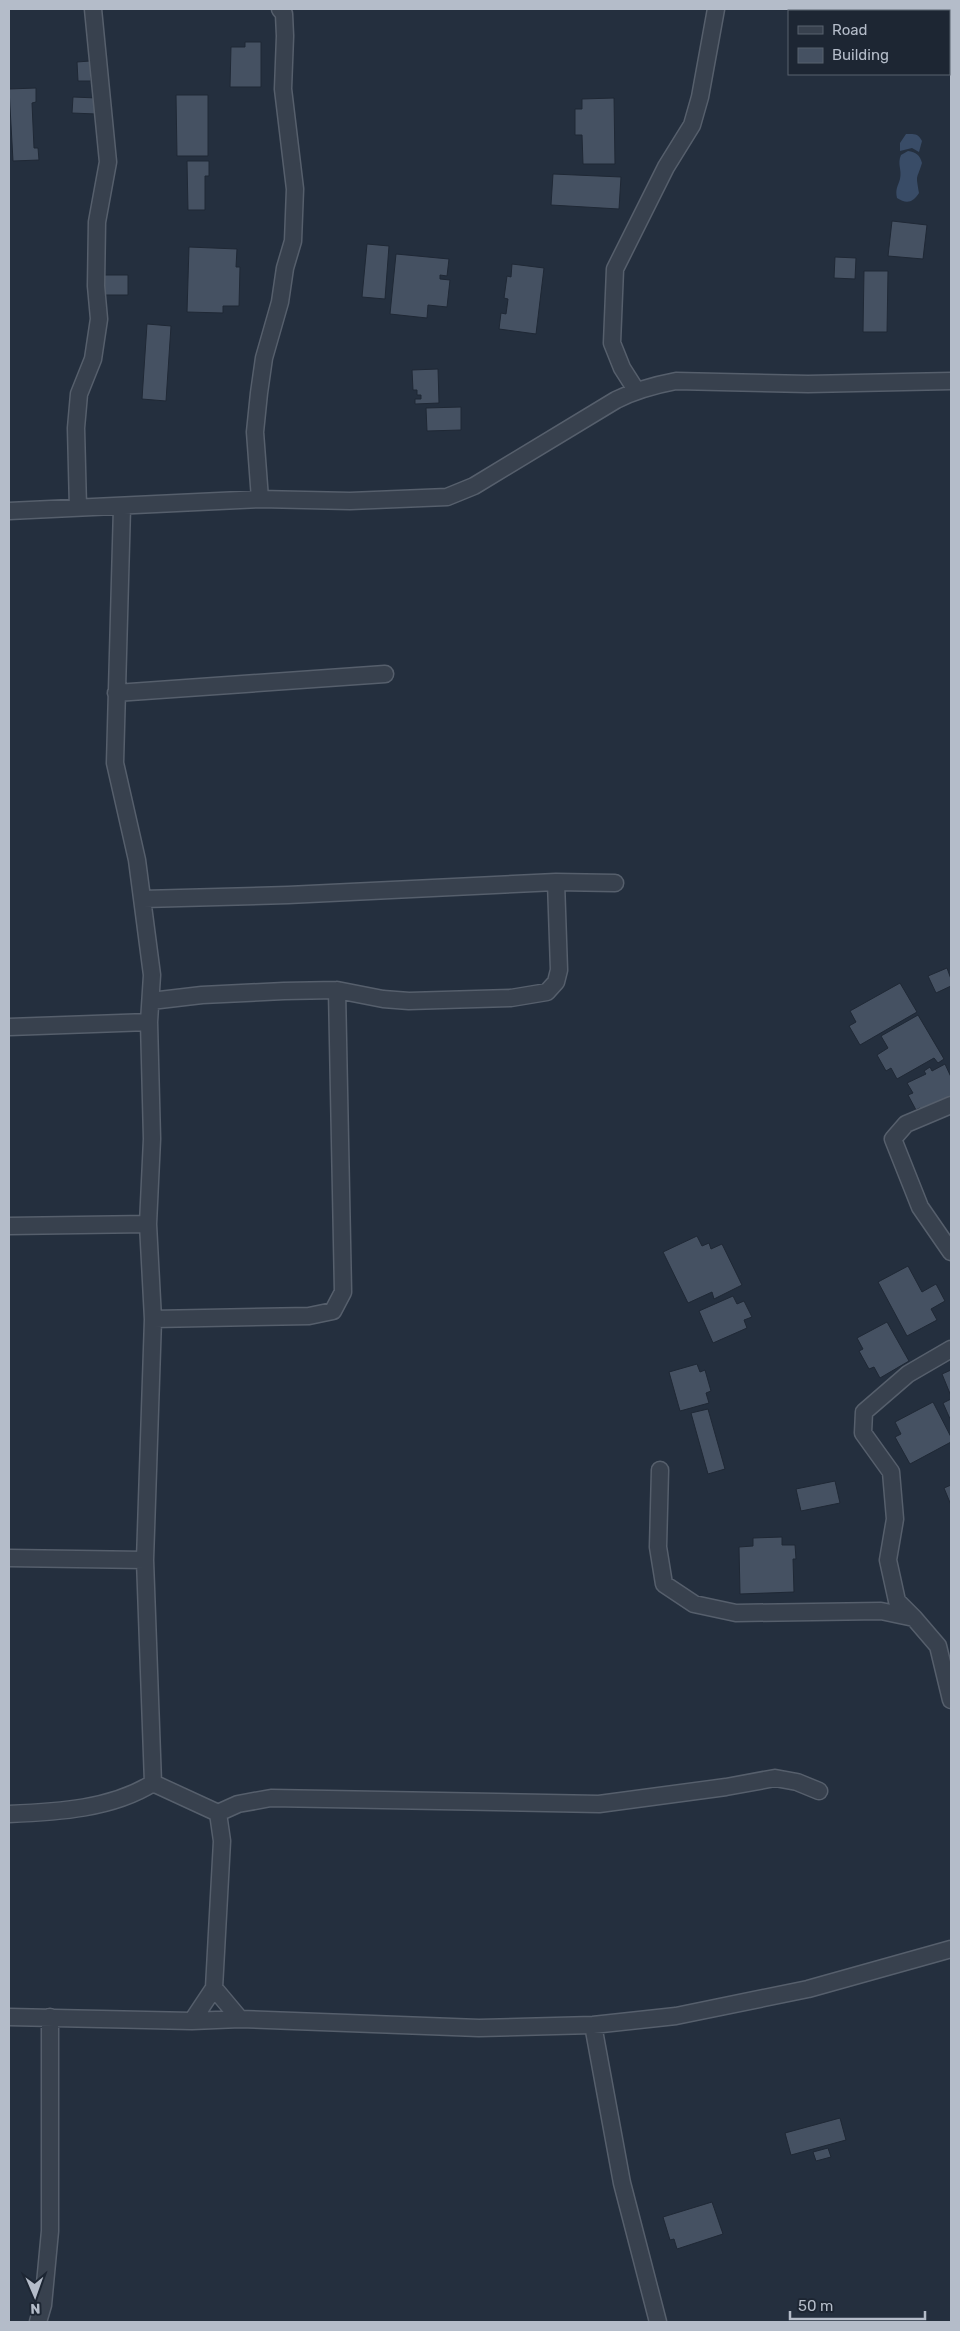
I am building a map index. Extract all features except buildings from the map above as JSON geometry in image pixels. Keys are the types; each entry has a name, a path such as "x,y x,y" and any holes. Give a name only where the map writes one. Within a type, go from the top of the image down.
{"street":[{"path":"78,508 76,428 79,394 92,359 99,319 96,286 97,222 108,162 93,9"},
{"path":"260,499 255,432 259,393 264,358 280,302 285,268 293,241 295,190 283,89 284,14 280,9"},
{"path":"636,390 622,368 612,343 615,269 666,167 692,125 700,97 716,9"},
{"path":"9,511 260,499 350,501 447,497 474,486 588,416 636,390 676,381 808,384 951,381"},
{"path":"122,507 115,763 143,899 152,975 149,1022 152,1139 148,1224 153,1319 145,1560 153,1783"},
{"path":"116,693 385,674"},
{"path":"143,899 288,895 556,882 615,883"},
{"path":"151,1000 202,994 337,990 383,999 409,1000 511,998 548,992 556,982 559,970 556,882"},
{"path":"153,1319 308,1316 333,1311 343,1292 337,990"},
{"path":"9,1027 149,1022"},
{"path":"951,1105 906,1124 893,1139 920,1207 951,1252"},
{"path":"9,1226 148,1224"},
{"path":"951,1349 908,1374 864,1412 863,1433 891,1472 896,1519 888,1560 897,1601 951,1658"},
{"path":"660,1470 658,1547 664,1584 694,1604 736,1613 881,1611 914,1618"},
{"path":"9,1558 145,1560"},
{"path":"938,1646 951,1700"},
{"path":"153,1783 218,1813 238,1804 271,1798 600,1804 726,1787 775,1778 797,1782 819,1791"},
{"path":"9,1814 34,1813 108,1803 135,1794 153,1783"},
{"path":"192,2021 214,1988 222,1841 218,1813"},
{"path":"9,2017 192,2021 240,2019 479,2028 593,2025 676,2016 808,1989 951,1949"},
{"path":"214,1988 240,2019"},
{"path":"38,2322 43,2305 50,2231 50,2017"},
{"path":"593,2025 622,2183 658,2322"}],"water":[{"path":"906,134 916,134 920,138 922,141 919,152 912,148 900,151 900,143"},
{"path":"908,151 917,154 922,163 917,178 919,193 912,201 906,202 897,198 896,192 900,179 900,158 901,155"}]}
